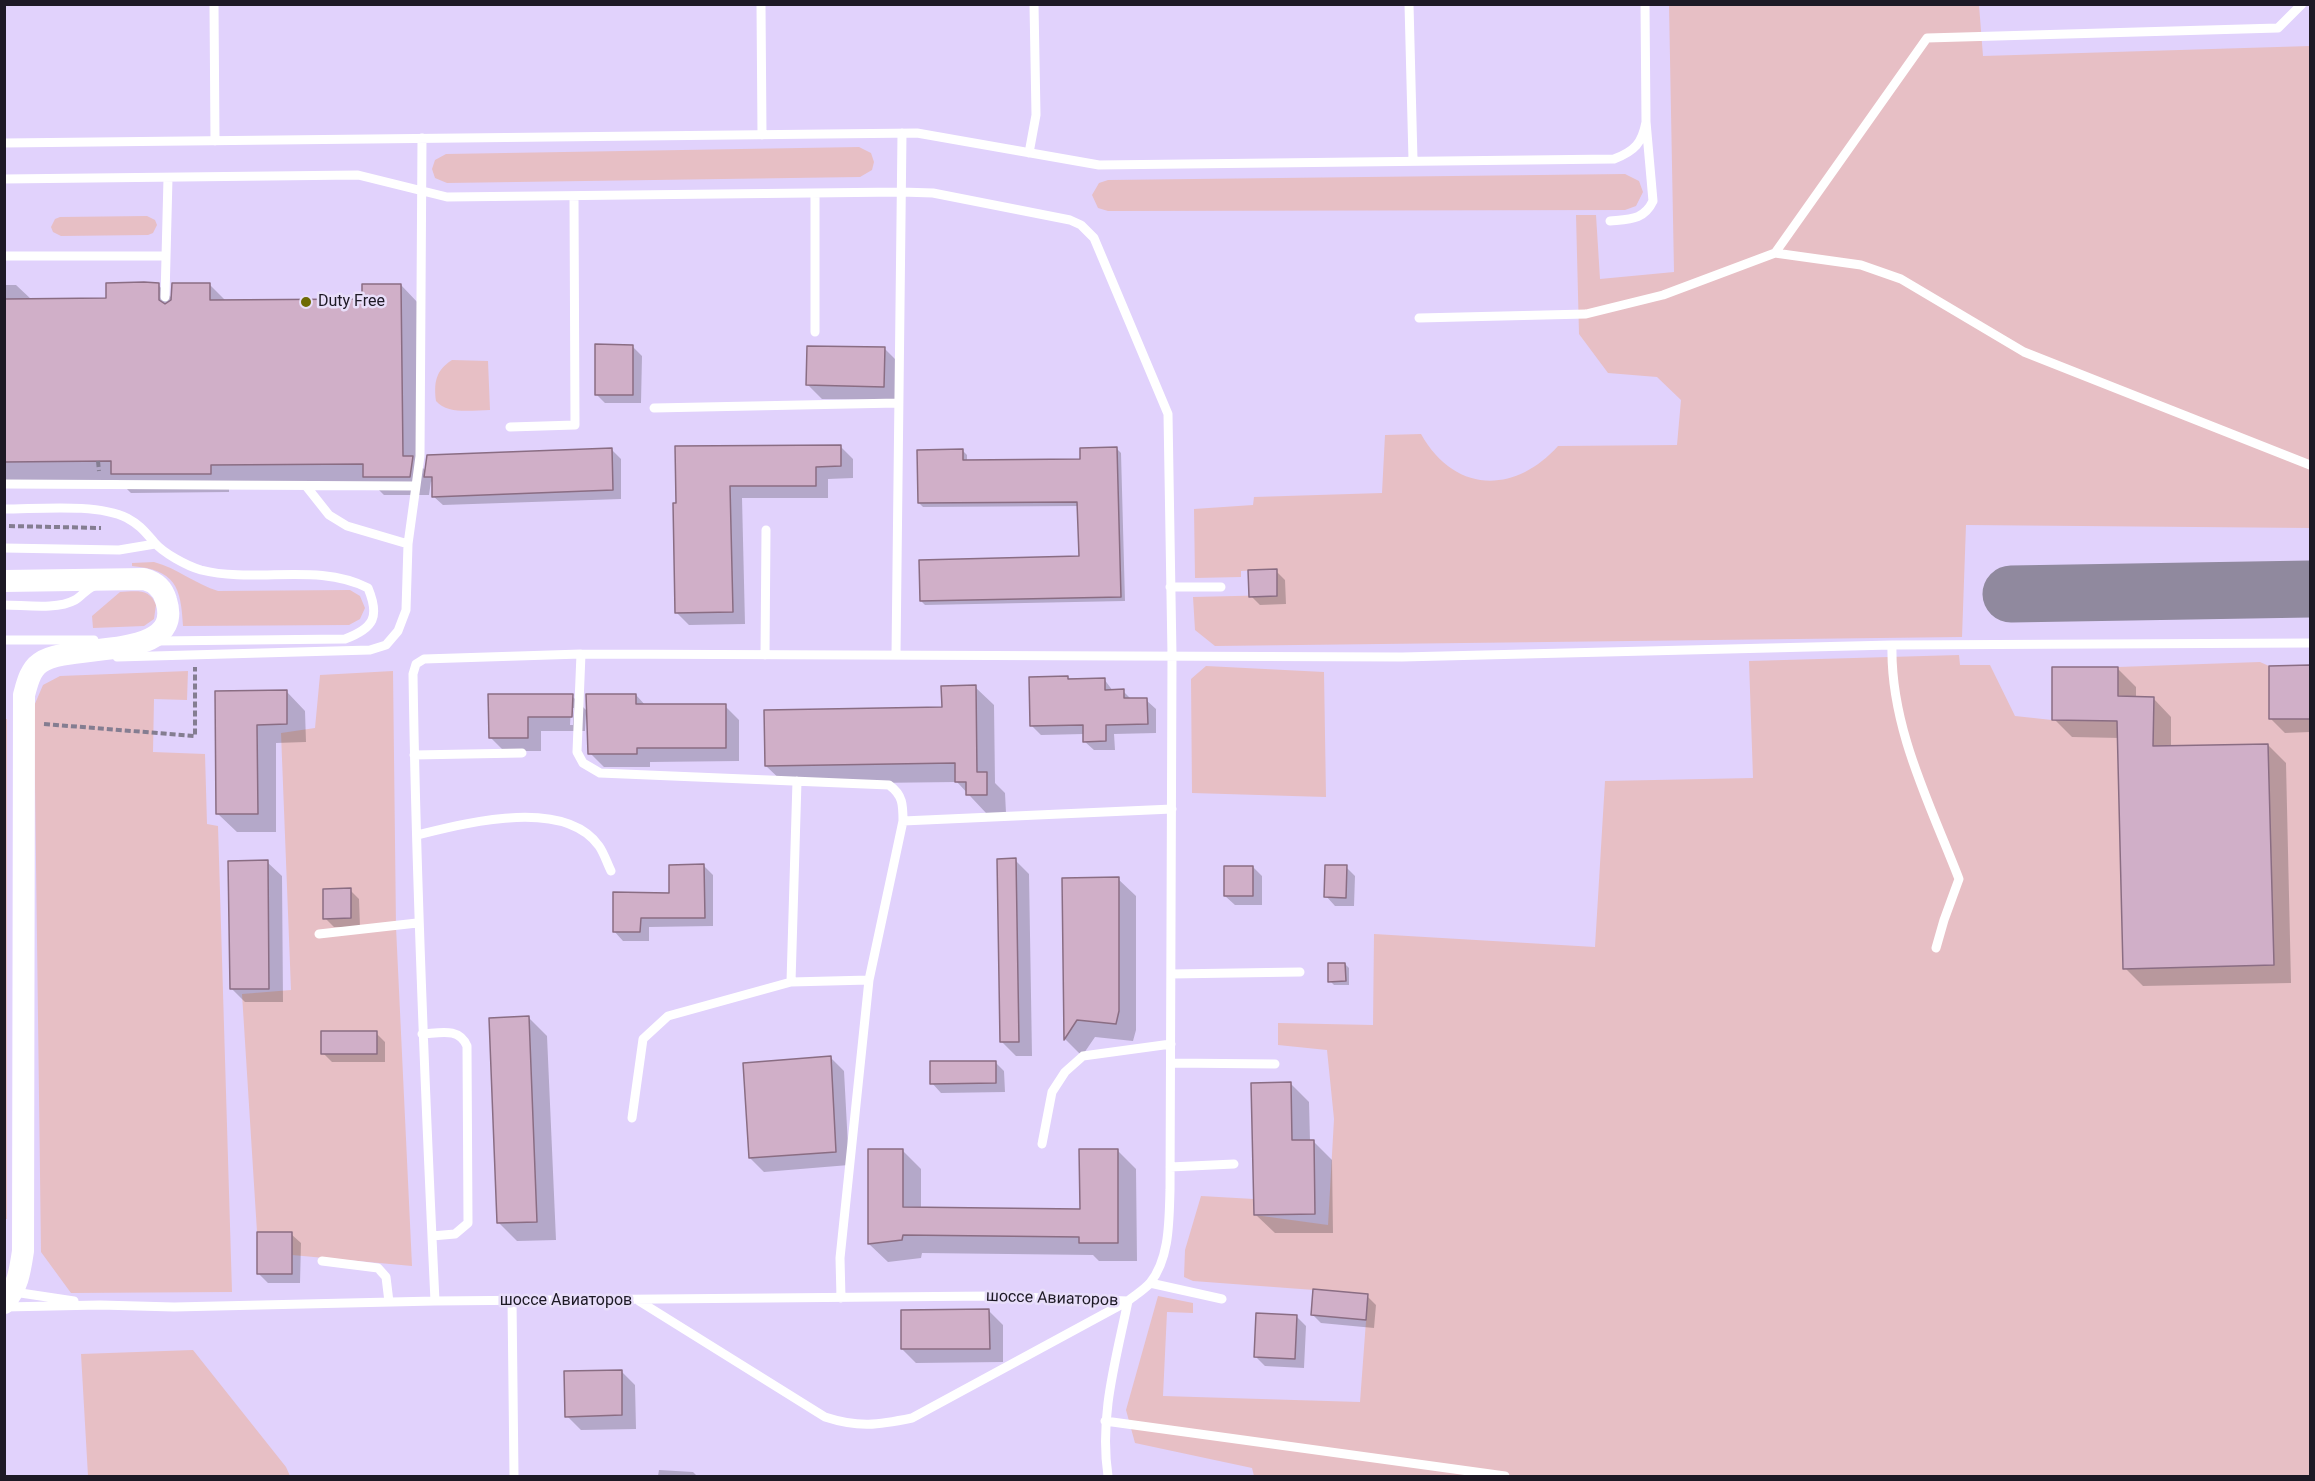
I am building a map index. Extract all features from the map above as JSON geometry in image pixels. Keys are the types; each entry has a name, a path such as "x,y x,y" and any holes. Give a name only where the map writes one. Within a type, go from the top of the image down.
{"street":[{"path":"4,581 144,579 161,590 167,604 167,620 160,633 147,641 134,646 60,653 47,659 32,671 27,683 22,723 23,1251 19,1277 7,1298"}],"lane":[{"path":"214,4 215,141"},
{"path":"761,4 762,135"},
{"path":"1029,153 1036,115 1034,4"},
{"path":"1409,4 1413,160"},
{"path":"1610,221 1638,218 1648,211 1653,201 1646,122 1645,4"},
{"path":"1775,253 1927,38 2278,28 2302,4"},
{"path":"4,143 902,133 932,134 1099,165 1614,159 1634,149 1640,143 1646,122"},
{"path":"896,655 902,133"},
{"path":"47,659 370,650 386,645 398,631 406,610 408,544 420,456 422,138"},
{"path":"4,179 358,175 447,197 933,193 1070,219 1081,225 1094,238 1167,406 1172,655 1171,1063 1168,1229 1161,1262 1150,1283 1128,1301 912,1418 879,1425 850,1425 825,1417 639,1301"},
{"path":"165,297 168,178"},
{"path":"815,193 815,332"},
{"path":"510,427 575,425 574,197"},
{"path":"1419,318 1586,314 1663,296 1775,253 1861,265 1900,279 2024,352 2293,456 2310,465"},
{"path":"4,256 165,256"},
{"path":"654,408 898,403"},
{"path":"4,484 416,486"},
{"path":"306,486 329,515 347,526 408,544"},
{"path":"4,509 99,511 125,517 144,529 155,544 199,570 225,574 334,576 368,588 375,606 372,623 362,633 345,639 4,640"},
{"path":"765,655 766,530"},
{"path":"4,548 119,550 155,544"},
{"path":"4,605 62,604 76,599 86,590 110,579"},
{"path":"1170,587 1221,587"},
{"path":"435,1301 417,923 412,674 416,664 424,659 581,654 1402,657 1892,645 2310,643"},
{"path":"1892,645 1891,674 1904,737 1959,879 1936,948"},
{"path":"581,654 577,752 583,763 591,770 600,773 889,785 898,791 903,801 903,821 869,980 840,1258 841,1298"},
{"path":"414,755 522,753"},
{"path":"791,982 797,781"},
{"path":"903,821 1172,809"},
{"path":"417,835 449,827 537,816 572,824 598,845 611,871"},
{"path":"319,934 417,923"},
{"path":"1171,974 1300,972"},
{"path":"632,1118 643,1039 653,1027 668,1016 791,982 869,980"},
{"path":"422,1034 455,1032 463,1037 466,1046 468,1223 455,1234 432,1236"},
{"path":"1042,1144 1052,1092 1065,1072 1083,1056 1171,1044"},
{"path":"1171,1063 1275,1064"},
{"path":"1170,1167 1234,1164"},
{"path":"322,1261 378,1268 386,1277 389,1302"},
{"path":"1150,1283 1222,1299"},
{"name":"шоссе Авиаторов","path":"7,1298 100,1305 174,1307 435,1301 639,1301 992,1296 1128,1301"},
{"path":"7,1298 100,1305"},
{"path":"512,1300 514,1476"},
{"path":"1108,1476 1103,1445 1105,1421 1128,1301"},
{"path":"1105,1421 1505,1476"}],"path":[{"path":"4,526 101,528"},
{"path":"22,723 195,736 195,663"}],"shaded area":[{"path":"5,5 2310,5 2310,1476 5,1476"},
{"path":"1669,5 1979,5 1983,56 2310,46 2310,528 1966,525 1962,637 1215,646 1195,630 1193,597 1277,595 1276,569 1241,571 1241,577 1195,578 1194,509 1253,505 1254,497 1382,493 1385,435 1421,434 1450,468 1467,477 1485,480 1504,479 1523,473 1541,462 1558,446 1677,445 1681,400 1657,377 1608,373 1579,334 1576,215 1596,215 1600,279 1674,272"},
{"path":"859,147 871,153 874,162 872,170 860,177 447,183 435,178 432,169 435,160 446,154"},
{"path":"1625,174 1639,181 1643,192 1636,206 1625,210 1108,211 1098,208 1092,195 1099,183 1108,180"},
{"path":"147,216 155,220 157,225 153,233 148,235 61,236 53,232 51,227 55,219 60,217"},
{"path":"452,360 488,361 490,410 454,410 436,401 437,378 446,364"},
{"path":"154,562 218,591 350,590 360,596 365,608 360,619 349,625 183,626 180,600 173,582 158,571 132,566 132,563"},
{"path":"120,592 142,592 150,596 156,605 154,619 144,626 93,628 92,616"},
{"path":"1959,655 1960,665 1990,665 2015,716 2052,720 2118,696 2118,667 2260,662 2269,666 2269,719 2310,719 2310,1476 1254,1476 1252,1468 1135,1443 1126,1410 1158,1296 1193,1303 1193,1313 1167,1312 1163,1396 1360,1402 1368,1294 1193,1281 1184,1277 1185,1250 1201,1196 1254,1199 1255,1215 1328,1225 1334,1119 1327,1050 1278,1045 1278,1023 1373,1025 1374,934 1595,947 1605,781 1753,778 1749,661"},
{"path":"1206,666 1324,672 1326,797 1192,793 1191,679"},
{"path":"188,671 187,700 154,699 153,752 205,754 207,824 218,826 232,1292 71,1293 41,1252 34,706 43,685 60,676"},
{"path":"393,671 396,927 412,1266 292,1255 257,1232 242,994 291,990 281,733 315,728 320,675"},
{"path":"5,719 7,719 7,1219 5,1219"},
{"path":"193,1350 286,1467 290,1476 88,1476 81,1354"}],"building":[{"path":"106,283 159,283 159,300 165,304 171,300 172,283 210,283 210,300 362,299 362,284 401,284 403,456 413,456 410,477 363,477 363,464 211,465 211,474 111,474 111,461 4,462 4,299 106,298"},
{"path":"595,344 633,345 633,395 595,395"},
{"path":"807,346 885,347 884,387 806,385"},
{"path":"841,445 841,466 816,467 816,486 730,486 733,612 675,613 673,503 676,503 675,446"},
{"path":"1117,447 1121,597 920,601 919,560 1079,556 1077,502 918,503 917,450 963,449 963,460 1080,459 1080,448"},
{"path":"612,448 613,490 432,497 432,477 424,477 427,455"},
{"path":"1277,569 1277,596 1249,597 1248,570"},
{"path":"2310,665 2310,719 2269,719 2269,666"},
{"path":"2052,667 2118,667 2118,696 2154,697 2153,746 2268,744 2274,965 2123,969 2117,721 2052,720"},
{"path":"1068,676 1068,679 1105,678 1105,690 1124,689 1124,698 1147,698 1148,724 1106,725 1106,741 1083,742 1083,725 1030,726 1029,677"},
{"path":"976,685 977,772 987,772 987,795 966,795 966,782 955,782 955,763 765,766 764,710 942,707 941,686"},
{"path":"287,690 287,724 257,725 258,814 216,814 215,691"},
{"path":"488,694 573,694 572,717 528,717 528,738 489,738"},
{"path":"586,694 636,694 636,704 726,704 726,748 637,748 637,754 588,754"},
{"path":"1016,858 1019,1042 1000,1042 997,859"},
{"path":"268,860 269,989 230,989 228,861"},
{"path":"704,864 705,918 641,918 640,932 613,932 613,892 669,893 669,865"},
{"path":"1325,865 1347,865 1346,898 1324,897"},
{"path":"1224,866 1253,866 1253,896 1224,896"},
{"path":"1119,877 1119,1011 1116,1024 1077,1020 1064,1040 1062,878"},
{"path":"351,888 351,918 323,919 323,889"},
{"path":"1328,963 1345,963 1346,981 1328,982"},
{"path":"529,1016 537,1222 497,1223 489,1018"},
{"path":"321,1031 377,1031 377,1054 321,1054"},
{"path":"831,1056 836,1152 749,1158 743,1063"},
{"path":"930,1061 996,1061 996,1083 930,1084"},
{"path":"1291,1082 1292,1140 1314,1140 1315,1214 1254,1215 1251,1083"},
{"path":"868,1149 903,1149 903,1207 1080,1209 1079,1149 1118,1149 1118,1243 1079,1243 1079,1237 903,1235 902,1240 868,1244"},
{"path":"257,1232 292,1232 292,1274 257,1274"},
{"path":"1313,1289 1368,1294 1366,1320 1311,1315"},
{"path":"989,1309 990,1349 901,1349 901,1310"},
{"path":"1256,1313 1297,1315 1295,1359 1254,1357"},
{"path":"622,1370 622,1415 565,1417 564,1371"}],"taxiway":[{"path":"2011,594 2310,589"}],"place":[{"name":"Duty Free","path":"306,302"}]}
